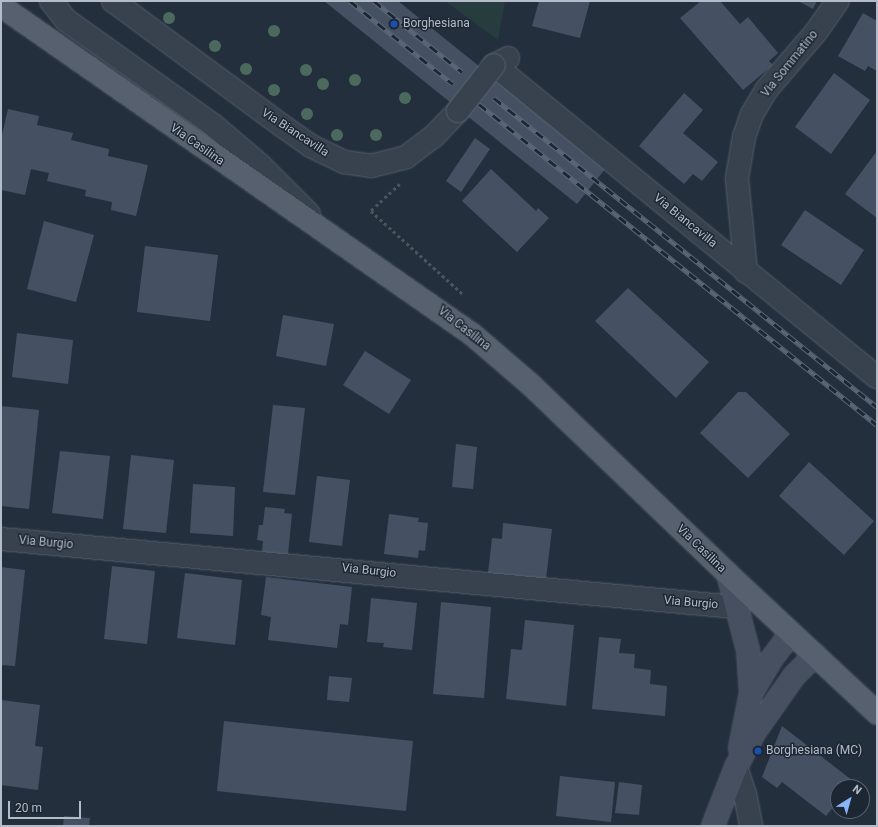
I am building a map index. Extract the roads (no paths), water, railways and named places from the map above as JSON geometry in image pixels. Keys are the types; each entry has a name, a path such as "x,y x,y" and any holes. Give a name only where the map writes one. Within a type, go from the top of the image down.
{"main road":[{"name":"Via Casilina","path":"1,6 222,162 327,232 446,315 506,362 728,574 877,713"},
{"path":"728,574 748,650 751,693 736,767"},
{"path":"751,693 773,657 791,633"},
{"path":"713,826 736,767 763,718 794,676 815,655"}],"street":[{"path":"51,1 66,20 213,125 260,165 327,232"},
{"name":"Via Biancavilla","path":"113,1 311,146 344,162 371,166 406,157 433,137 458,111 501,61 746,272 877,377"},
{"name":"Via Sommatino","path":"746,272 737,178 744,137 752,114 767,89 816,32 838,1"},
{"name":"Via Burgio","path":"1,539 736,606"},
{"path":"736,767 745,794 751,826"}],"railway":[{"path":"350,1 453,84"},
{"path":"374,1 462,72"},
{"path":"494,98 877,407"},
{"path":"479,104 877,425"}],"place":[{"name":"Borghesiana","path":"394,24"},
{"name":"Borghesiana (MC)","path":"758,751"}]}
